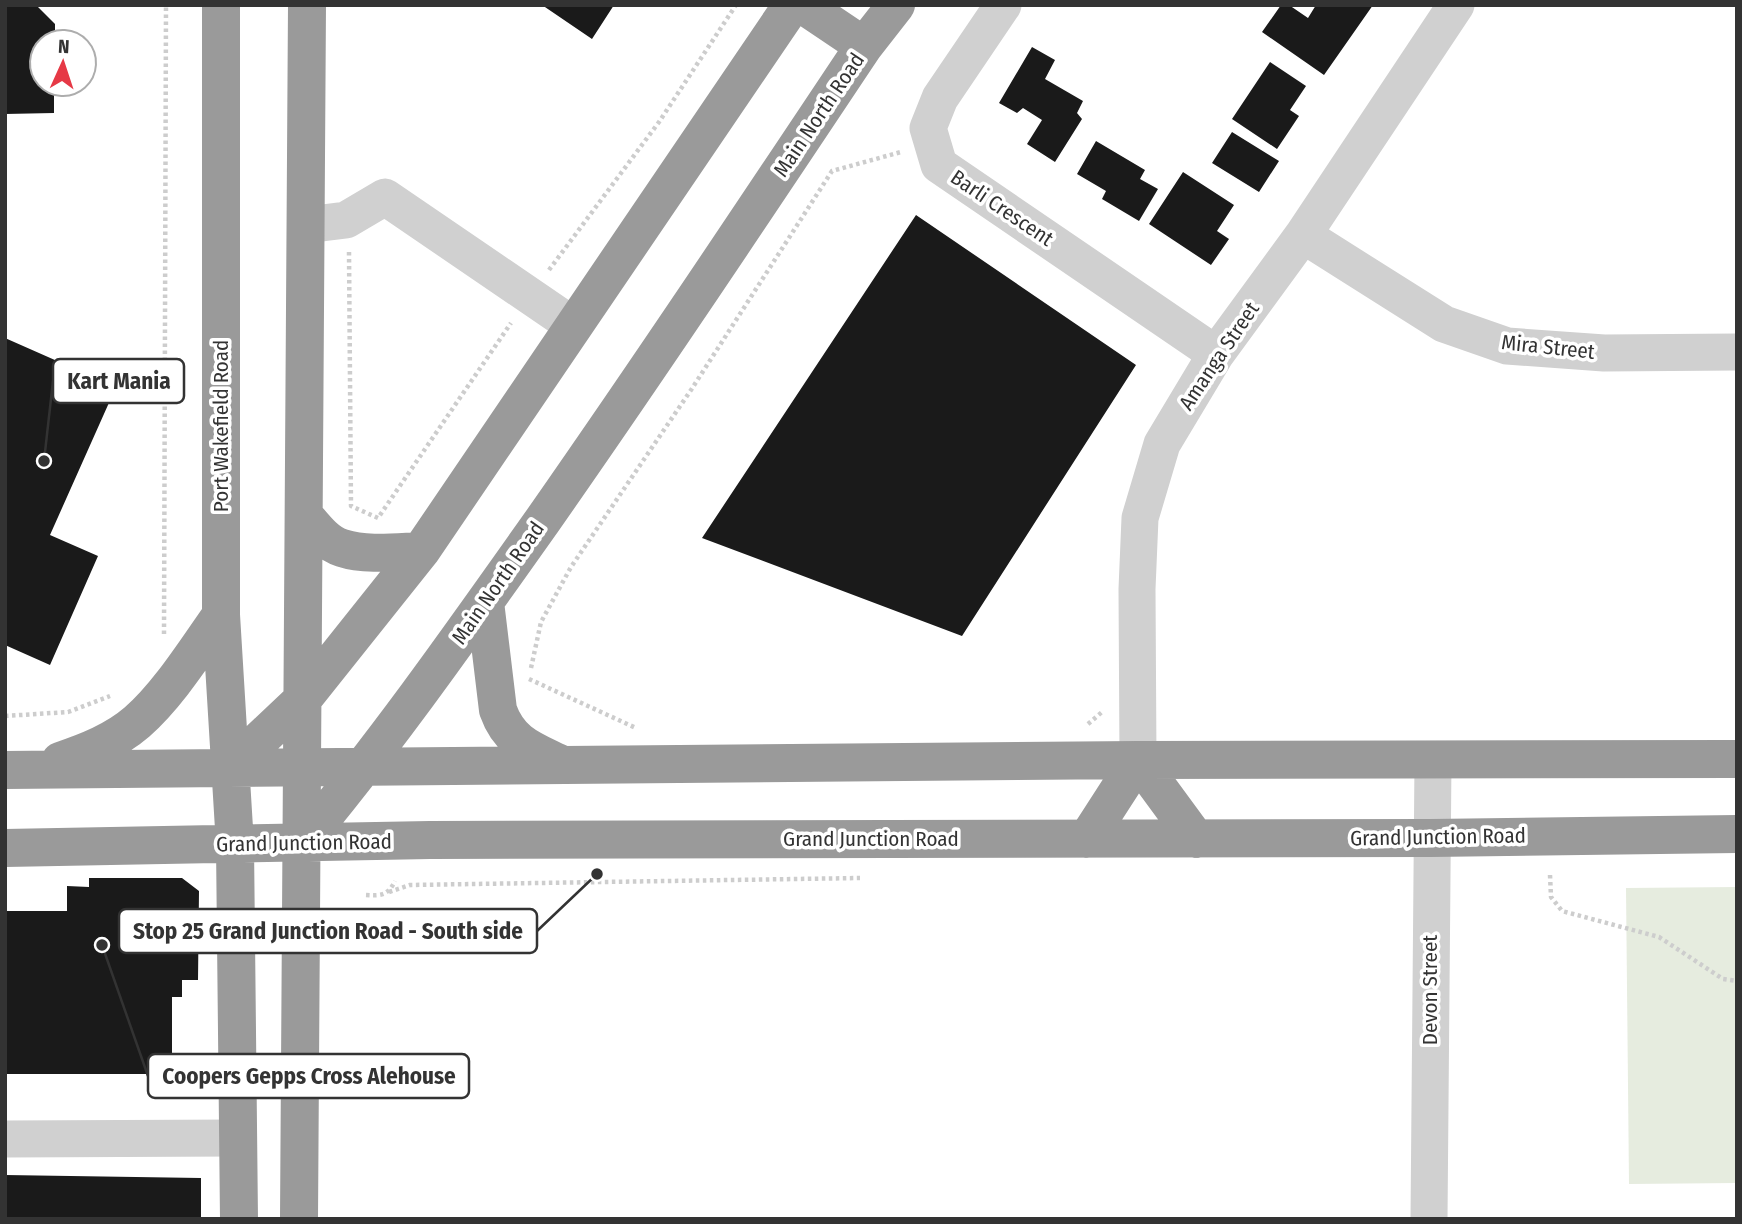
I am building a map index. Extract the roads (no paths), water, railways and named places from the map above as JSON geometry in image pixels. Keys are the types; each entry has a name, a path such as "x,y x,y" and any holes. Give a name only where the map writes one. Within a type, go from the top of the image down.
{"highway":[{"name":"Port Wakefield Road","path":"221,5 221,615 235,845"},
{"path":"299,1219 307,5"},
{"path":"230,768 303,699 421,551 792,5"},
{"path":"803,5 864,46"},
{"name":"Main North Road","path":"302,844 366,767 485,602 667,343 864,46 896,5"},
{"path":"304,515 321,534 342,548 421,551"},
{"path":"485,602 495,687 503,724 512,736 565,766"},
{"path":"20,770 93,750 136,723 171,684 221,615"},
{"path":"20,770 1138,760 1737,759"},
{"path":"1138,760 1196,839"},
{"path":"1087,839 1138,760"},
{"name":"Grand Junction Road","path":"5,848 430,840 1431,838 1737,834"},
{"path":"235,845 239,1219"}],"street":[{"name":"Barli Crescent","path":"1003,5 940,98 928,128 939,165 1216,354"},
{"name":"Amanga Street","path":"1138,760 1137,589 1140,517 1162,444 1216,354 1303,235 1456,5"},
{"path":"306,225 346,220 385,197 574,326"},
{"name":"Mira Street","path":"1303,235 1444,324 1507,346 1604,353 1737,352"},
{"name":"Devon Street","path":"1429,1219 1433,761"},
{"path":"5,1139 239,1138"}],"place":[{"name":"Kart Mania","path":"44,461"},
{"name":"Stop 25 Grand Junction Road - South side","path":"597,874"},
{"name":"Coopers Gepps Cross Alehouse","path":"102,945"}]}
